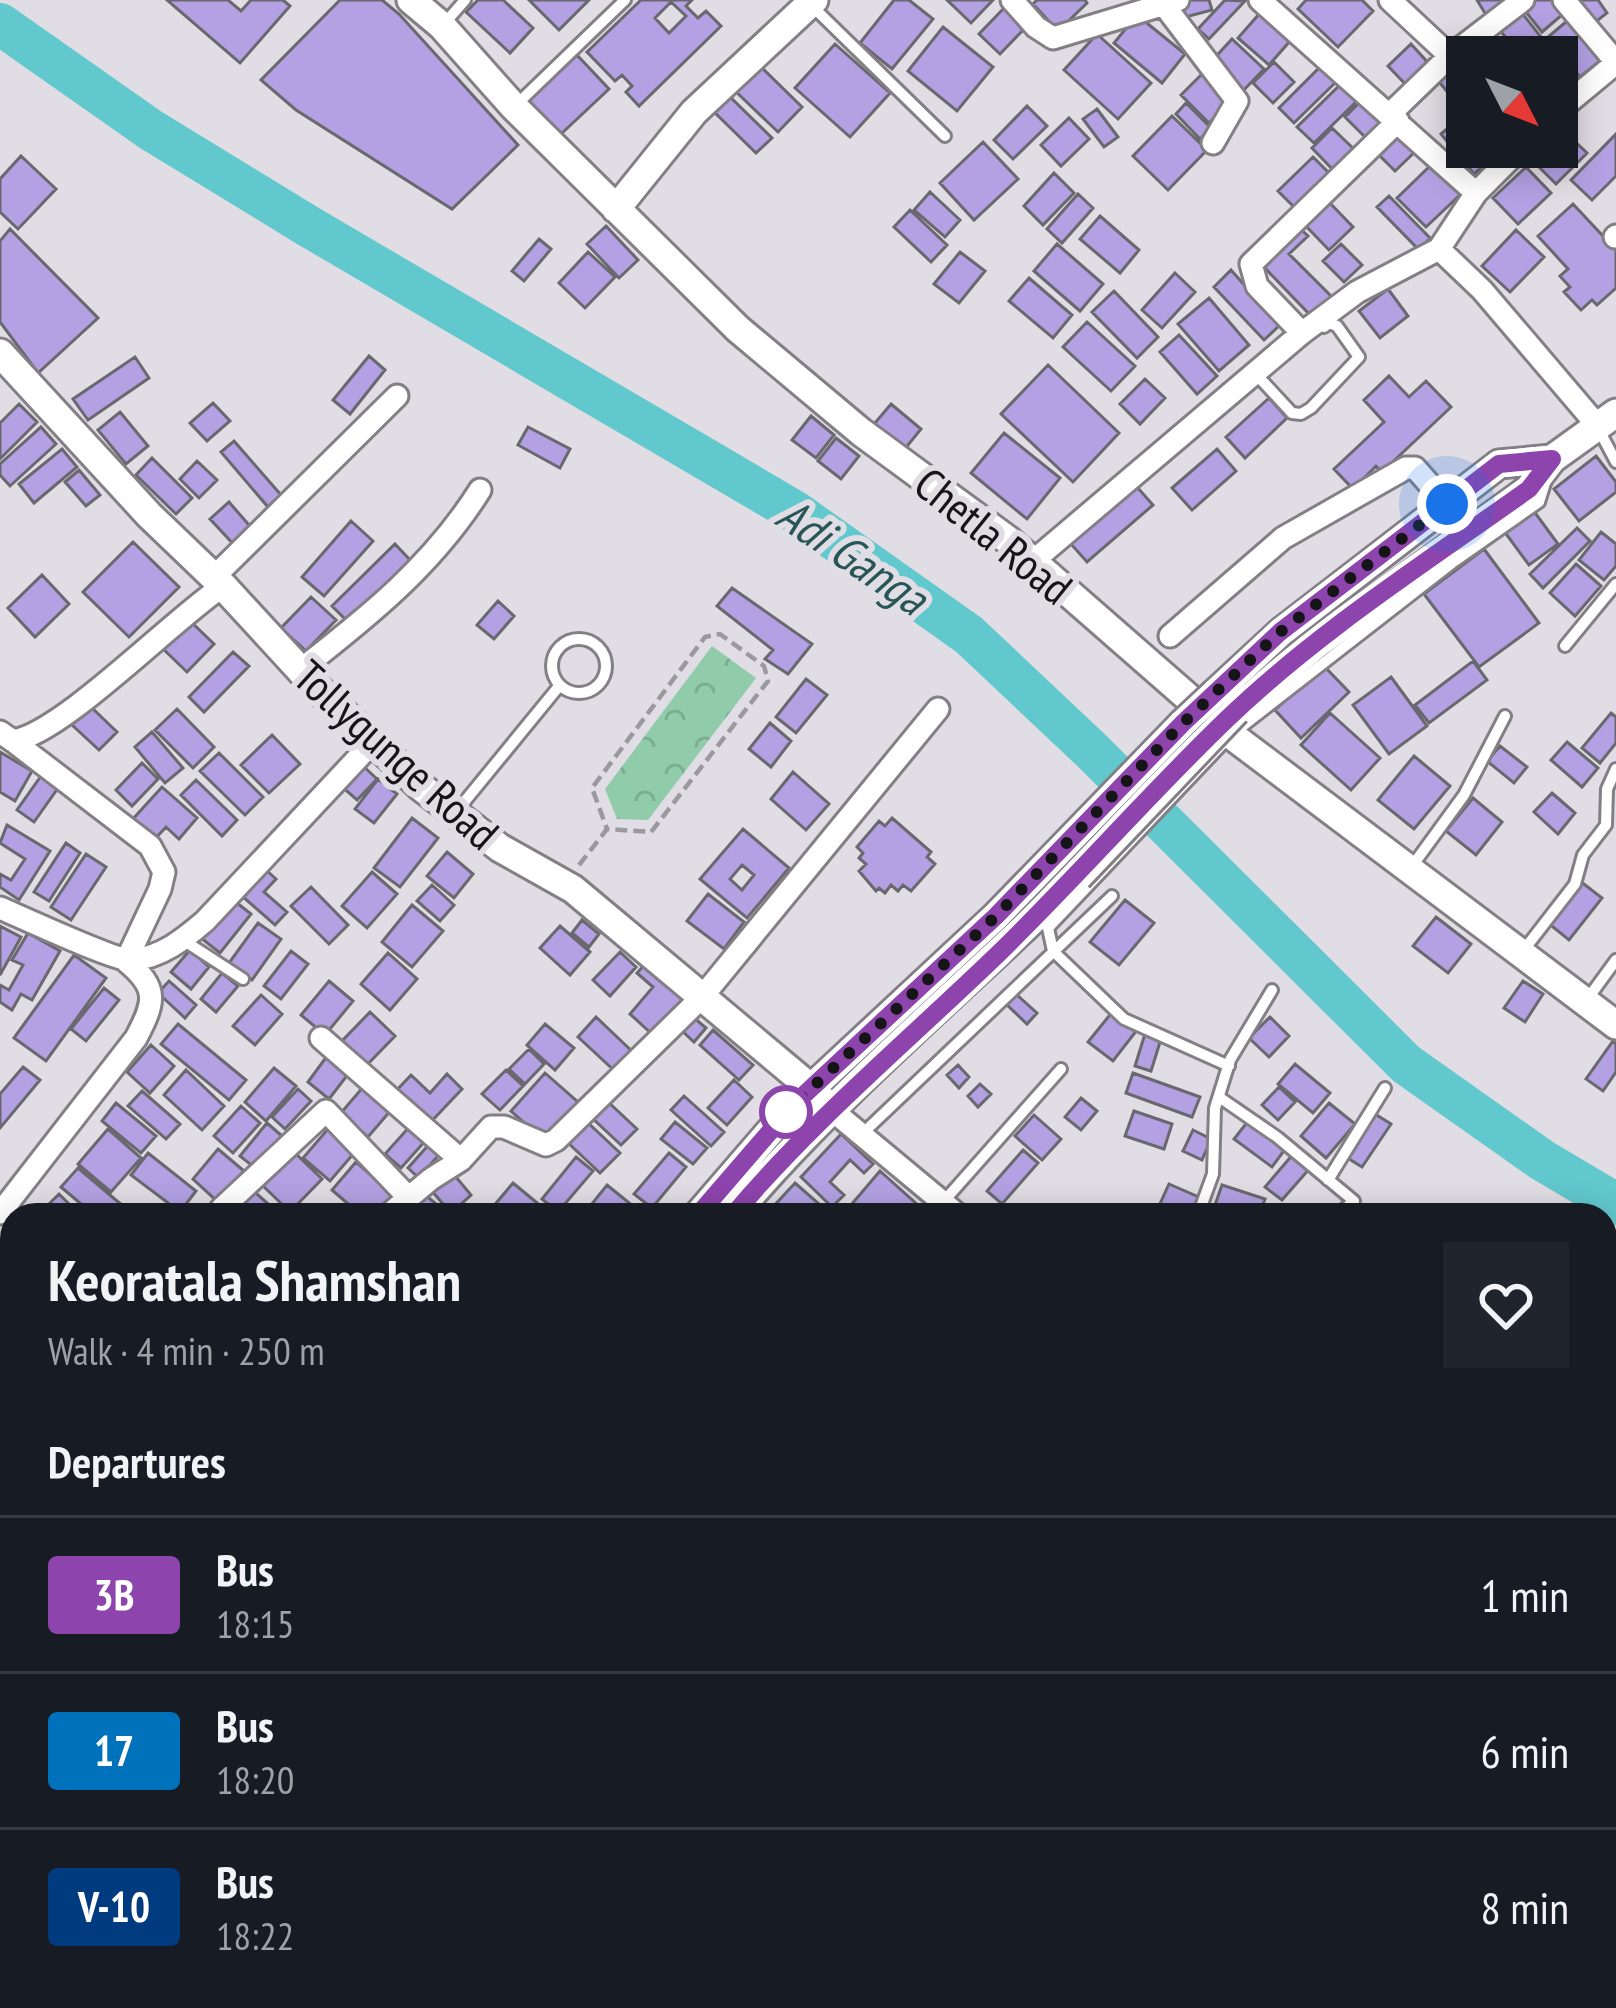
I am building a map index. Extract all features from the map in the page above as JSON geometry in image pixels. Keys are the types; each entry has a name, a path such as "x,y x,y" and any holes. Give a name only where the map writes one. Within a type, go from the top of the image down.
{"main road":[{"name":"Chetla Road","path":"411,0 442,26 514,107 738,329 861,432 1228,713 1410,869 1616,1025"},
{"path":"616,209 694,112 812,2"},
{"name":"Tollygunge Road","path":"0,353 149,515 373,742 454,814 500,848 564,884 812,1088 833,1111"},
{"path":"709,1203 812,1088 1062,848 1318,643 1529,489 1552,459 1607,419"},
{"path":"744,1203 868,1076 1078,877 1228,713 1280,632 1499,464 1552,459"}],"street":[{"path":"1012,0 1053,38 1171,3 1196,51 1231,88 1237,101 1213,143"},
{"path":"1260,0 1477,193"},
{"path":"1278,19 1297,0"},
{"path":"1390,0 1446,52"},
{"path":"1476,36 1523,0"},
{"path":"1564,0 1615,64 1578,95"},
{"path":"1302,333 1257,286 1251,264 1446,60"},
{"path":"1032,562 1258,376 1302,333 1357,292 1439,250 1477,193 1501,168"},
{"path":"1439,250 1607,419"},
{"path":"6,737 48,728 190,608 397,396"},
{"path":"1170,636 1283,538 1406,468 1415,468 1447,504"},
{"path":"299,670 380,608 455,530 480,490"},
{"path":"401,1203 461,1160 491,1127 503,1127 546,1145 556,1140 702,998 938,710"},
{"path":"6,737 150,846 160,859 164,872 160,889 126,961"},
{"path":"126,961 156,955 184,940 373,742"},
{"path":"0,908 126,961 147,978 152,997 136,1038 8,1203"},
{"path":"321,1038 461,1160"},
{"path":"227,1203 326,1111 408,1197"},
{"path":"833,1111 941,1203"}],"lane":[{"path":"442,26 465,0"},
{"path":"514,107 626,0"},
{"path":"812,2 945,136"},
{"path":"1329,322 1359,357 1301,415 1292,413 1258,376 1329,322"},
{"path":"1607,419 1616,461"},
{"path":"1228,1066 1124,1019 1054,951 1048,928 1193,776 1228,713 1540,502 1552,459"},
{"path":"1565,646 1616,584"},
{"path":"581,640 598,647 606,662 598,686 575,693 560,685 554,660 564,645 581,640"},
{"path":"454,814 560,685"},
{"path":"1410,869 1465,795 1505,716"},
{"path":"1521,954 1576,884 1583,855 1606,825 1607,789 1616,769"},
{"path":"862,1134 1112,896"},
{"path":"184,940 242,979"},
{"path":"1585,1002 1616,960"},
{"path":"1202,1203 1213,1174 1215,1108 1228,1066 1272,990"},
{"path":"955,1203 1061,1069"},
{"path":"1328,1180 1384,1088"},
{"path":"1219,1097 1277,1137 1352,1203"}],"path":[{"path":"720,634 764,666 768,681 651,832 607,829 592,788 705,637 720,634"},
{"path":"564,884 607,829"}],"green space":[{"path":"712,646 756,678 648,820 617,819 605,789"}],"building":[{"path":"167,0 228,0 241,11 251,0 283,0 290,6 240,63"},
{"path":"340,0 382,0 518,145 452,209 296,110 261,80"},
{"path":"478,0 503,0 533,28 510,53 466,12"},
{"path":"529,0 589,0 559,30"},
{"path":"641,0 692,0 686,6 698,18 706,11 721,26 639,106 626,92 632,86 622,75 615,81 587,52","holes":["671,2 686,16 669,33 655,18"]},
{"path":"894,0 909,0 933,19 892,69 860,43"},
{"path":"947,0 993,0 971,23"},
{"path":"1037,0 1087,3 1058,31 1033,4"},
{"path":"1209,0 1212,10 1182,18 1178,4"},
{"path":"1225,0 1245,1 1209,39 1198,29"},
{"path":"1306,0 1362,0 1373,11 1338,47 1298,9"},
{"path":"1477,0 1509,0 1488,18"},
{"path":"1528,0 1552,0 1563,14 1542,32 1521,6"},
{"path":"1598,0 1607,13 1593,24 1577,3"},
{"path":"1004,8 1025,28 1000,54 979,34"},
{"path":"1518,8 1540,36 1505,36 1496,26"},
{"path":"1260,13 1290,41 1269,65 1238,38"},
{"path":"1137,15 1185,54 1162,83 1114,43"},
{"path":"1567,21 1600,61 1580,77 1578,36 1549,36"},
{"path":"943,27 993,67 957,111 908,71"},
{"path":"1097,34 1151,83 1118,119 1064,70"},
{"path":"1232,39 1264,69 1242,92 1210,63"},
{"path":"835,44 890,93 850,137 795,88"},
{"path":"1411,44 1431,66 1408,87 1388,66"},
{"path":"577,55 609,89 560,135 528,102"},
{"path":"756,62 802,107 778,132 731,87"},
{"path":"1274,62 1294,82 1273,103 1253,83"},
{"path":"1323,64 1338,80 1294,123 1279,108"},
{"path":"1446,68 1446,90 1435,77"},
{"path":"1206,70 1234,97 1209,123 1181,95"},
{"path":"1343,82 1359,99 1314,143 1297,127"},
{"path":"724,91 772,138 756,153 708,106"},
{"path":"1362,100 1388,126 1371,143 1345,117"},
{"path":"1186,103 1211,128 1200,139 1176,114"},
{"path":"1027,106 1047,126 1013,159 994,140"},
{"path":"1097,109 1118,137 1104,147 1083,119"},
{"path":"1172,116 1207,150 1168,190 1133,156"},
{"path":"1069,118 1089,139 1061,166 1041,145"},
{"path":"1397,127 1418,149 1395,171 1374,150"},
{"path":"1332,128 1358,153 1337,174 1312,148"},
{"path":"1616,134 1616,176 1592,200 1571,180"},
{"path":"983,142 1018,179 974,220 940,183"},
{"path":"21,156 56,189 18,229 0,212 0,179"},
{"path":"1313,157 1333,177 1298,211 1278,191"},
{"path":"1433,163 1462,193 1426,227 1397,198"},
{"path":"1525,168 1551,193 1518,224 1493,198"},
{"path":"1540,168 1572,168 1556,184"},
{"path":"1054,173 1074,193 1043,225 1024,206"},
{"path":"930,192 960,220 945,237 914,210"},
{"path":"1078,194 1093,208 1062,243 1047,229"},
{"path":"1389,196 1430,238 1419,250 1377,207"},
{"path":"1328,201 1353,227 1329,250 1304,224"},
{"path":"1573,204 1616,250 1616,288 1597,305 1592,300 1581,310 1564,292 1570,287 1560,276 1568,269 1538,236"},
{"path":"910,210 947,245 931,262 894,227"},
{"path":"1100,216 1139,250 1120,273 1080,239"},
{"path":"1295,224 1308,236 1289,254 1334,299 1314,319 1258,261"},
{"path":"606,226 638,260 619,278 587,244"},
{"path":"10,229 98,318 38,373 0,322 0,241"},
{"path":"1516,230 1544,257 1510,292 1482,266"},
{"path":"539,239 551,249 524,281 512,271"},
{"path":"1057,244 1103,284 1080,311 1034,271"},
{"path":"1341,244 1362,265 1344,282 1323,261"},
{"path":"588,252 615,277 585,308 559,283"},
{"path":"960,252 985,271 959,303 934,284"},
{"path":"1231,270 1280,325 1264,340 1214,287"},
{"path":"1175,273 1195,292 1162,328 1142,310"},
{"path":"1029,278 1072,315 1053,338 1009,301"},
{"path":"1388,289 1408,316 1380,338 1359,311"},
{"path":"1114,291 1158,337 1137,358 1092,312"},
{"path":"1209,298 1249,345 1219,371 1178,324"},
{"path":"1087,322 1135,366 1111,391 1063,347"},
{"path":"1179,335 1217,376 1197,394 1160,352"},
{"path":"369,356 385,370 350,414 333,400"},
{"path":"135,357 149,378 88,420 73,399"},
{"path":"1048,365 1119,433 1073,482 1001,414"},
{"path":"1389,376 1409,397 1426,381 1451,407 1382,472 1376,466 1353,489 1334,469 1384,422 1364,400"},
{"path":"1145,379 1165,398 1140,424 1120,404"},
{"path":"1269,398 1287,418 1245,458 1226,437"},
{"path":"213,403 230,421 207,441 190,423"},
{"path":"19,404 37,422 0,459 0,423"},
{"path":"891,404 921,429 900,455 869,430"},
{"path":"120,412 148,446 126,464 98,430"},
{"path":"811,416 834,435 816,458 792,440"},
{"path":"41,427 56,444 10,486 0,475 0,464"},
{"path":"528,427 570,449 560,468 518,445"},
{"path":"1004,433 1060,478 1027,519 971,473"},
{"path":"836,438 859,456 841,479 818,461"},
{"path":"234,441 281,495 268,507 221,452"},
{"path":"62,449 77,467 34,503 19,484"},
{"path":"1217,449 1236,471 1192,510 1172,488"},
{"path":"1596,456 1616,482 1616,492 1579,521 1554,489"},
{"path":"152,458 192,498 176,514 136,475"},
{"path":"197,461 217,480 199,498 180,479"},
{"path":"79,470 100,495 86,506 65,482"},
{"path":"1137,487 1153,505 1087,562 1071,544"},
{"path":"229,502 255,532 237,548 210,519"},
{"path":"1533,510 1558,544 1529,565 1504,531"},
{"path":"351,521 373,541 324,596 302,577"},
{"path":"1577,528 1590,541 1543,588 1530,574"},
{"path":"1601,532 1616,544 1616,566 1604,580 1579,560"},
{"path":"133,542 179,587 129,637 83,592"},
{"path":"395,544 411,561 348,622 332,606"},
{"path":"1484,549 1539,623 1479,667 1424,594"},
{"path":"1576,564 1601,586 1575,616 1550,593"},
{"path":"42,575 69,604 35,637 8,608"},
{"path":"732,588 812,644 788,674 765,659 773,650 717,606"},
{"path":"311,597 336,620 306,651 281,628"},
{"path":"498,601 514,616 494,639 477,625"},
{"path":"186,617 214,644 187,672 159,645"},
{"path":"233,652 249,666 204,712 189,697"},
{"path":"1473,661 1487,680 1429,723 1415,705"},
{"path":"1323,665 1349,692 1301,738 1275,710"},
{"path":"1391,677 1427,726 1389,754 1353,705"},
{"path":"806,679 827,695 796,733 776,717"},
{"path":"90,706 117,732 99,750 72,725"},
{"path":"177,709 214,747 193,768 155,730"},
{"path":"1330,713 1380,758 1351,790 1301,745"},
{"path":"1611,713 1616,717 1616,743 1600,763 1582,748"},
{"path":"770,723 791,741 771,767 749,749"},
{"path":"152,732 183,768 165,783 135,747"},
{"path":"272,735 300,764 269,793 241,765"},
{"path":"1567,742 1598,768 1582,787 1551,760"},
{"path":"1500,746 1527,767 1514,783 1487,761"},
{"path":"0,752 32,771 15,801 0,792"},
{"path":"219,753 263,797 245,815 200,771"},
{"path":"1414,756 1450,786 1414,829 1378,800"},
{"path":"142,763 158,779 132,806 116,790"},
{"path":"361,764 377,779 357,800 341,786"},
{"path":"793,772 829,804 806,830 771,799"},
{"path":"41,776 58,788 34,822 17,810"},
{"path":"378,779 397,794 374,823 355,809"},
{"path":"196,780 237,820 222,836 181,795"},
{"path":"162,787 197,818 179,839 166,827 154,840 132,820"},
{"path":"1552,793 1575,813 1558,834 1534,812"},
{"path":"1473,798 1502,822 1476,855 1446,831"},
{"path":"412,818 438,838 400,887 374,868"},
{"path":"892,818 931,852 927,857 935,864 911,891 903,885 898,891 891,885 885,893 876,891 859,871 866,864 857,847 879,821 885,826"},
{"path":"7,825 50,851 19,900 0,887 0,874 11,880 25,859 0,843"},
{"path":"743,829 789,868 747,918 700,879","holes":["742,865 754,875 742,890 730,879"]},
{"path":"66,843 80,853 49,901 34,892"},
{"path":"447,852 473,874 454,898 427,876"},
{"path":"86,854 106,867 71,920 51,907"},
{"path":"265,869 276,879 264,892 287,912 275,925 242,896"},
{"path":"372,872 397,894 367,928 342,906"},
{"path":"1580,881 1602,898 1569,940 1548,923"},
{"path":"432,885 454,905 440,921 417,901"},
{"path":"311,887 348,925 329,944 291,906"},
{"path":"708,894 744,922 724,949 687,921"},
{"path":"232,899 251,914 220,953 201,938"},
{"path":"1125,900 1154,923 1119,965 1090,942"},
{"path":"412,905 443,931 412,967 382,942"},
{"path":"1436,917 1471,944 1448,973 1413,946"},
{"path":"582,920 599,934 589,947 572,933"},
{"path":"258,923 281,939 252,980 229,963"},
{"path":"0,926 21,937 0,975"},
{"path":"560,926 590,952 570,975 540,948"},
{"path":"28,933 60,951 32,1000 21,994 12,1010 0,1002 0,985 9,990 23,965 12,960"},
{"path":"190,950 209,967 191,989 171,972"},
{"path":"291,951 308,964 281,999 264,986"},
{"path":"620,952 636,967 610,996 593,980"},
{"path":"388,953 417,979 390,1010 361,984"},
{"path":"74,955 106,978 46,1061 14,1038"},
{"path":"646,963 687,1000 654,1036 630,1014 653,987 637,973"},
{"path":"222,973 238,986 216,1012 201,999"},
{"path":"169,981 196,1005 185,1018 158,993"},
{"path":"329,981 353,1001 325,1035 301,1015"},
{"path":"1523,981 1543,994 1525,1022 1504,1008"},
{"path":"104,988 119,1000 86,1041 71,1029"},
{"path":"1016,994 1037,1013 1027,1024 1006,1004"},
{"path":"261,995 282,1014 255,1045 233,1026"},
{"path":"1113,1011 1137,1030 1113,1061 1088,1042"},
{"path":"370,1012 395,1036 365,1067 340,1043"},
{"path":"692,1016 706,1028 694,1042 680,1029"},
{"path":"596,1017 637,1056 619,1075 578,1037"},
{"path":"1270,1017 1289,1036 1269,1057 1249,1038"},
{"path":"178,1024 246,1080 229,1100 161,1044"},
{"path":"545,1024 574,1048 555,1070 527,1045"},
{"path":"713,1030 753,1065 739,1080 700,1045"},
{"path":"1145,1034 1161,1039 1151,1071 1135,1066"},
{"path":"1613,1041 1616,1072 1603,1091 1586,1079"},
{"path":"151,1045 174,1066 150,1093 127,1072"},
{"path":"529,1049 544,1064 525,1084 509,1069"},
{"path":"330,1052 352,1069 329,1099 308,1082"},
{"path":"1295,1064 1330,1093 1313,1113 1278,1084"},
{"path":"958,1065 969,1077 959,1088 947,1075"},
{"path":"23,1067 40,1080 0,1128 0,1094"},
{"path":"274,1068 296,1086 266,1121 245,1102"},
{"path":"186,1070 224,1106 202,1130 164,1095"},
{"path":"506,1070 523,1086 500,1110 482,1094"},
{"path":"545,1073 579,1103 545,1141 511,1111"},
{"path":"1133,1073 1200,1097 1192,1117 1126,1093"},
{"path":"447,1074 462,1089 429,1124 395,1092 411,1075 430,1093"},
{"path":"734,1080 752,1097 727,1125 708,1108"},
{"path":"980,1084 991,1094 978,1107 968,1096"},
{"path":"364,1086 392,1109 368,1137 340,1114"},
{"path":"1279,1087 1295,1102 1278,1120 1262,1105"},
{"path":"298,1089 311,1101 285,1129 272,1117"},
{"path":"142,1091 180,1124 166,1139 128,1106"},
{"path":"684,1096 724,1132 711,1146 671,1110"},
{"path":"1081,1098 1097,1111 1081,1130 1065,1117"},
{"path":"606,1100 637,1129 621,1145 591,1117"},
{"path":"116,1103 156,1136 141,1153 102,1121"},
{"path":"1329,1103 1355,1124 1326,1158 1301,1136"},
{"path":"241,1106 260,1123 233,1153 214,1136"},
{"path":"1134,1111 1172,1124 1164,1149 1125,1136"},
{"path":"1375,1114 1391,1124 1362,1167 1346,1157"},
{"path":"1034,1115 1061,1139 1042,1160 1015,1136"},
{"path":"584,1119 620,1153 600,1173 564,1139"},
{"path":"1249,1120 1286,1148 1272,1167 1234,1139"},
{"path":"675,1122 707,1148 693,1164 661,1139"},
{"path":"267,1123 282,1136 255,1168 240,1156"},
{"path":"411,1125 427,1139 401,1168 385,1154"},
{"path":"108,1129 141,1158 111,1192 78,1164"},
{"path":"328,1129 355,1152 330,1181 303,1158"},
{"path":"1193,1130 1211,1139 1202,1160 1183,1151"},
{"path":"841,1134 873,1164 864,1173 850,1160 830,1182 844,1195 836,1203 828,1203 801,1177"},
{"path":"433,1140 443,1150 419,1178 408,1168"},
{"path":"218,1149 244,1171 218,1202 193,1179"},
{"path":"1023,1150 1038,1163 1003,1203 987,1191"},
{"path":"293,1151 322,1179 299,1203 281,1203 262,1185"},
{"path":"148,1153 196,1191 187,1203 168,1203 131,1175"},
{"path":"669,1153 686,1167 656,1203 646,1203 634,1194"},
{"path":"1294,1153 1311,1167 1282,1200 1265,1187"},
{"path":"576,1157 593,1171 566,1203 542,1199"},
{"path":"356,1162 394,1196 388,1203 347,1203 332,1190"},
{"path":"78,1168 119,1203 80,1203 61,1187"},
{"path":"451,1171 471,1195 462,1203 442,1203 430,1189"},
{"path":"880,1171 916,1203 853,1203"},
{"path":"513,1183 537,1203 496,1203"},
{"path":"795,1183 818,1203 777,1203"},
{"path":"1169,1184 1201,1198 1199,1203 1160,1203"},
{"path":"607,1185 629,1203 593,1203"},
{"path":"1222,1185 1265,1199 1264,1203 1216,1203"},
{"path":"250,1188 267,1203 238,1203"}],"waterway":[{"name":"Adi Ganga","path":"0,24 151,130 794,511 969,635 1406,1064 1542,1160 1614,1203"}],"bus line":[{"name":"3B","path":"708,1203 792,1106 996,916 1183,723 1280,632 1499,464 1552,459 1529,489 1318,643 1227,719 1078,877 868,1076 743,1203"}],"route":[{"path":"786,1112 996,916 1183,723 1280,632 1447,504"}]}
